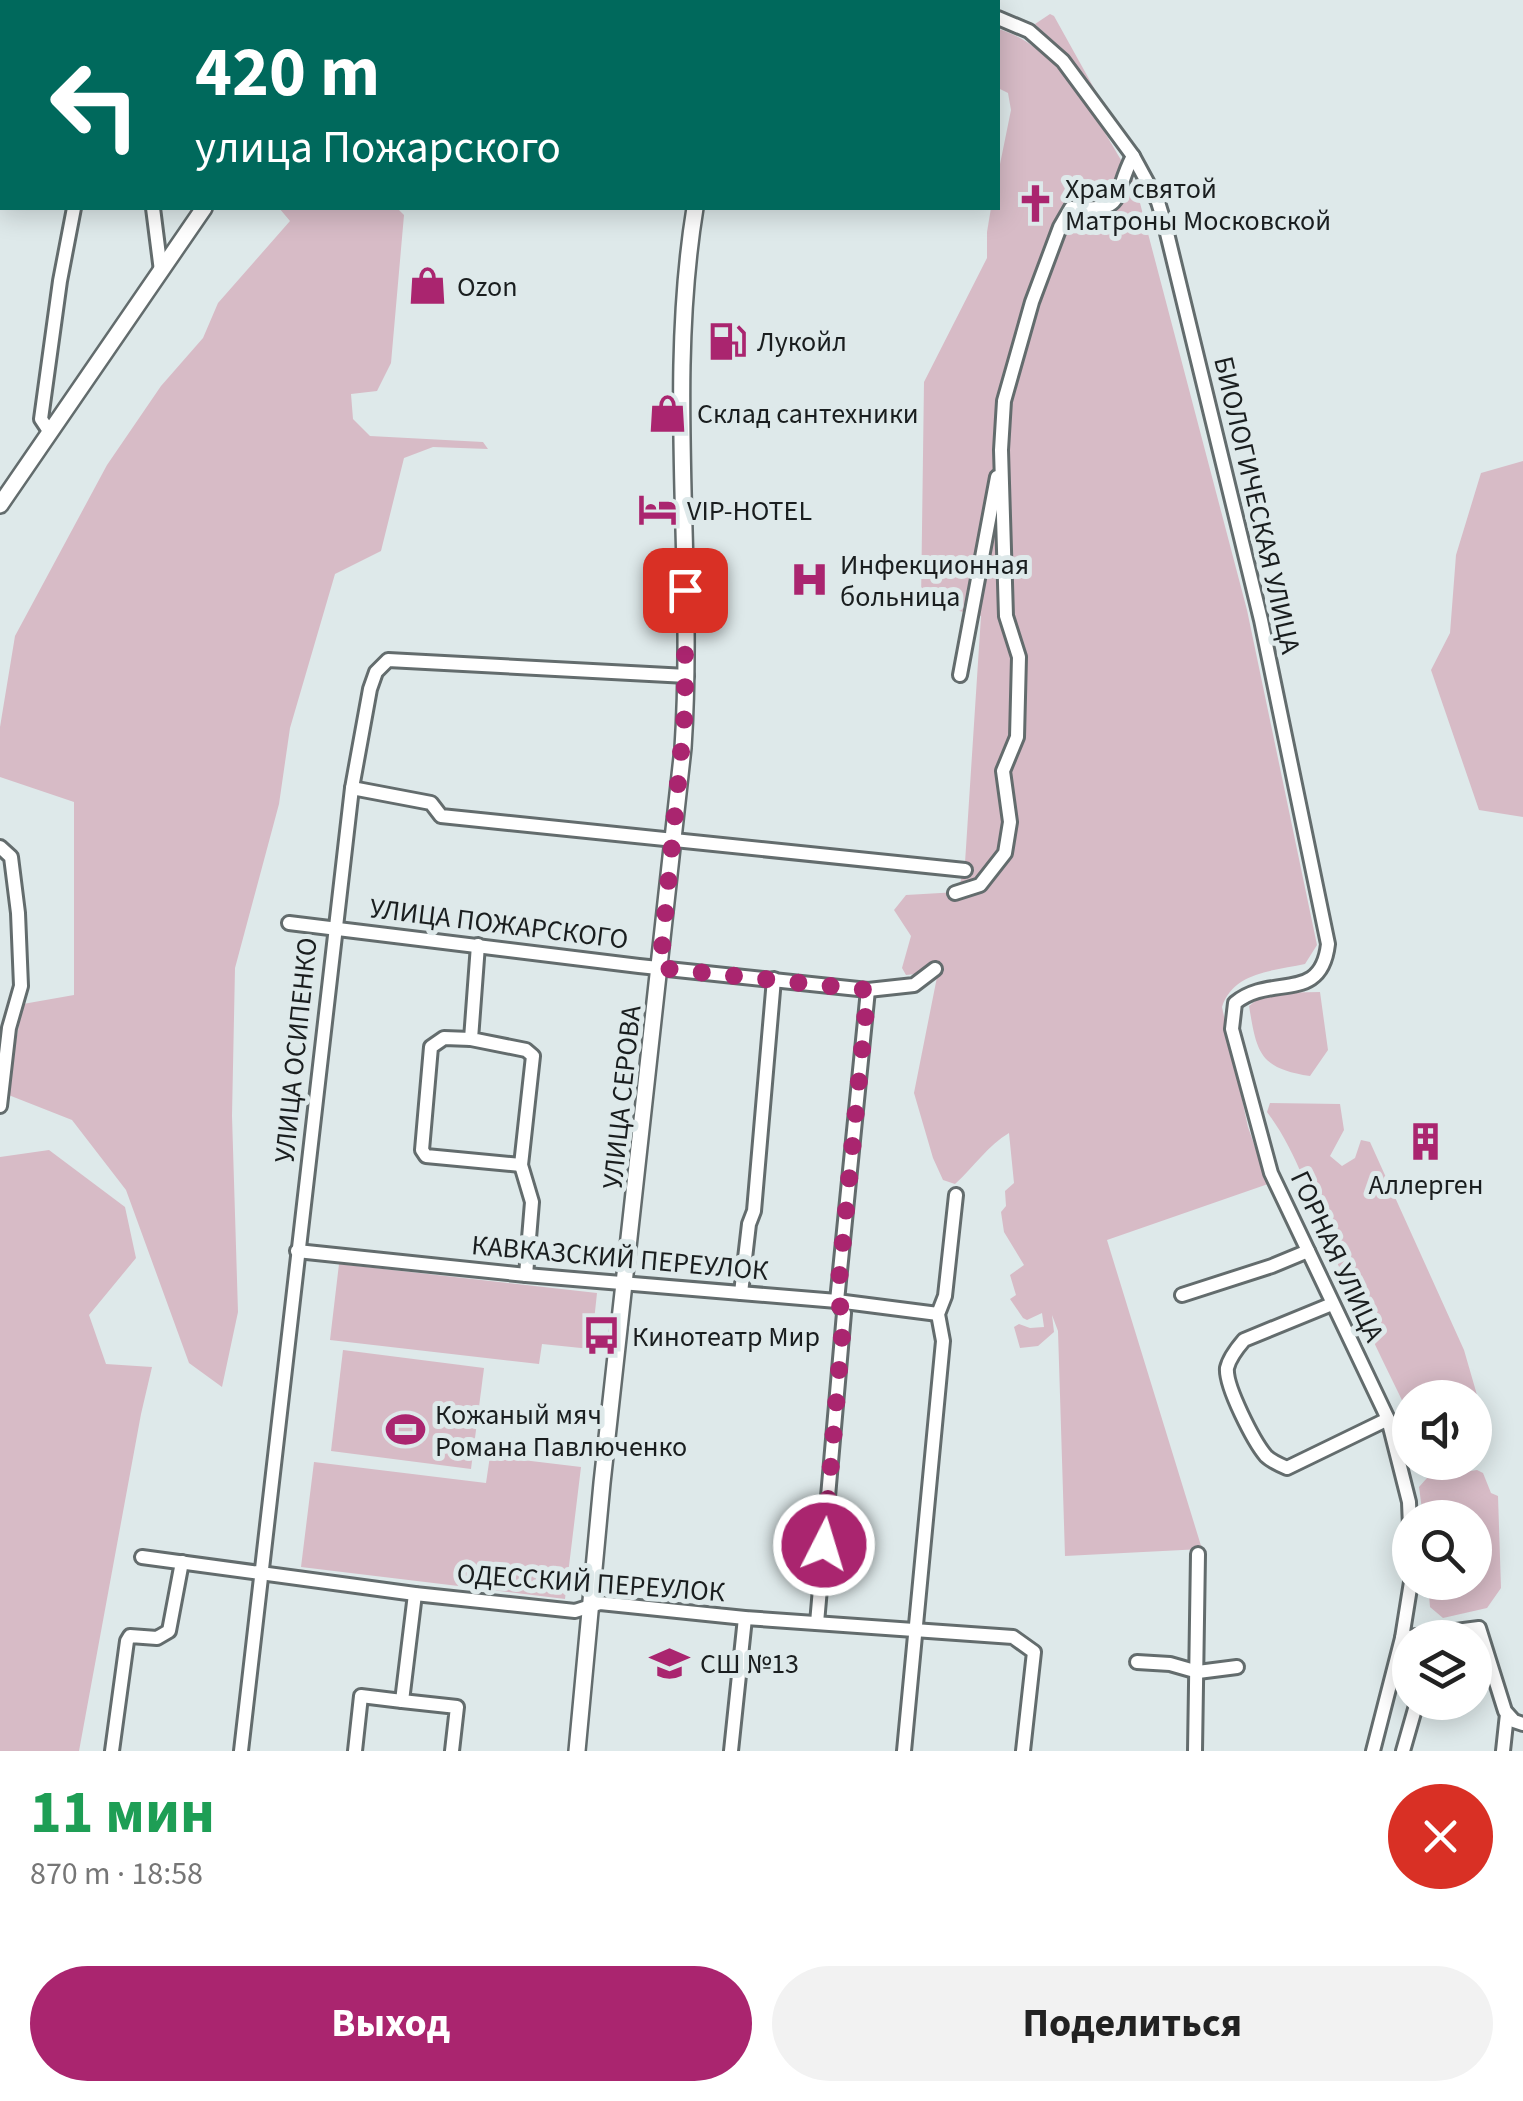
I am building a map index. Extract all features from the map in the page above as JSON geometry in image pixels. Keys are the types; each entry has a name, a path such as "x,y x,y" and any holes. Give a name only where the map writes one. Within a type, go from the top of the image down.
{"main road":[{"path":"0,505 203,210"},
{"name":"УЛИЦА СЕРОВА","path":"577,1751 674,841 687,676 683,299 695,210"}],"street":[{"name":"БИОЛОГИЧЕСКАЯ УЛИЦА","path":"1000,19 1029,31 1064,61 1133,156 1158,202 1261,620 1328,944 1325,966 1316,978 1249,991 1235,1003"},
{"path":"955,893 980,885 993,870 1005,853 1010,822 1003,771 1017,737 1019,657 1006,616 1004,401 1018,347 1060,227 1071,208 1096,210 1111,206 1119,197 1122,176 1133,156"},
{"path":"49,431 42,419 74,210"},
{"path":"153,210 161,271"},
{"path":"960,675 1002,450"},
{"name":"УЛИЦА ОСИПЕНКО","path":"241,1751 334,926 352,788 376,672 388,660 687,676"},
{"path":"352,788 431,803 441,816 965,870"},
{"path":"0,1106 9,1028 20,986 18,913 5,852"},
{"name":"УЛИЦА ПОЖАРСКОГО","path":"290,923 868,990 914,985 935,969"},
{"path":"470,1039 478,946"},
{"path":"741,1293 748,1224 754,1210 774,979"},
{"path":"818,1624 844,1313 837,1301 868,990"},
{"name":"ГОРНАЯ УЛИЦА","path":"1235,1003 1232,1028 1271,1173 1388,1419 1408,1500"},
{"path":"521,1165 426,1156 422,1150 431,1047 444,1038 526,1050 533,1056 521,1165 532,1202 526,1276"},
{"path":"904,1751 942,1341 938,1314 945,1296 956,1195"},
{"name":"КАВКАЗСКИЙ ПЕРЕУЛОК","path":"297,1251 526,1276 837,1301 938,1314"},
{"path":"1182,1294 1308,1251"},
{"path":"1332,1304 1244,1340 1239,1346 1227,1368 1247,1424 1268,1458 1287,1468 1388,1419"},
{"path":"1195,1751 1198,1554"},
{"name":"ОДЕССКИЙ ПЕРЕУЛОК","path":"142,1557 415,1594 575,1610 600,1604 1013,1637 1034,1652 1023,1751"},
{"path":"112,1751 127,1641 130,1636 158,1638 170,1631 182,1562"},
{"path":"402,1701 415,1594"},
{"path":"731,1751 745,1618"},
{"path":"1137,1662 1170,1664 1198,1672 1237,1667"},
{"path":"1492,1671 1506,1714 1503,1751"},
{"path":"1372,1751 1392,1676"},
{"path":"355,1751 362,1696 457,1707 452,1751"},
{"path":"1506,1714 1523,1724"},
{"path":"1402,1751 1411,1720"}],"shaded area":[{"path":"1050,14 1099,97 1065,52 1035,24"},
{"path":"1000,30 1021,38 1061,71 1135,184 1247,610 1317,945 1305,964 1268,971 1235,986 1222,1007 1248,1127 1268,1184 1107,1240 1202,1549 1065,1556 1058,1331 1052,1315 1054,1332 1038,1346 1020,1348 1014,1327 1044,1327 1042,1313 1027,1320 1010,1299 1016,1295 1010,1275 1024,1265 1004,1232 1001,1212 1006,1206 1005,1191 1014,1183 1009,1133 955,1184 943,1180 914,1093 938,972 934,963 927,973 906,975 902,968 911,936 894,910 906,895 958,892 965,863 981,616 921,602 924,382 987,258 991,210 1000,210 1000,164 1011,110 1008,93 1000,89"},
{"path":"281,210 399,210 404,215 391,363 377,391 351,394 353,419 370,436 483,442 488,449 433,447 404,458 381,551 335,574 290,728 279,804 235,968 232,1116 238,1312 222,1387 189,1363 126,1190 72,1120 6,1094 23,1004 74,995 74,802 0,777 0,727 15,636 107,465 161,386 203,338 218,303 290,221"},
{"path":"1523,461 1523,817 1479,810 1431,670 1450,633 1456,555 1481,473"},
{"path":"1320,992 1328,1050 1310,1076 1270,1063 1258,1047 1249,1006 1265,993"},
{"path":"1270,1103 1340,1104 1344,1130 1330,1156 1342,1166 1355,1158 1361,1140 1370,1142 1464,1350 1473,1380 1392,1380 1348,1287 1295,1159 1267,1112"},
{"path":"49,1150 125,1207 136,1258 89,1315 106,1364 152,1367 79,1751 0,1751 0,1157"},
{"path":"339,1264 597,1293 591,1349 542,1344 539,1364 330,1340"},
{"name":"Кожаный мяч Романа Павлюченко","path":"343,1350 484,1368 471,1469 331,1451"},
{"path":"490,1456 581,1467 565,1599 301,1567 314,1462 486,1483"},
{"path":"1425,1480 1486,1480 1491,1493 1498,1496 1501,1588 1487,1608 1443,1618 1430,1607 1429,1600 1492,1600 1492,1500 1421,1500 1419,1487"}],"place":[{"name":"Храм святой Матроны Московской","path":"1035,204"},
{"name":"Ozon","path":"427,286"},
{"name":"Лукойл","path":"727,341"},
{"name":"Склад сантехники","path":"667,413"},
{"name":"VIP-HOTEL","path":"657,510"},
{"name":"Инфекционная больница","path":"810,580"},
{"name":"Аллерген","path":"1426,1141"},
{"name":"Кинотеатр Мир","path":"602,1336"},
{"name":"Кожаный мяч Романа Павлюченко","path":"405,1430"},
{"name":"СШ №13","path":"670,1663"}],"route":[{"path":"685,590 685,711 660,968 868,990 837,1301 844,1313 824,1545"}]}
